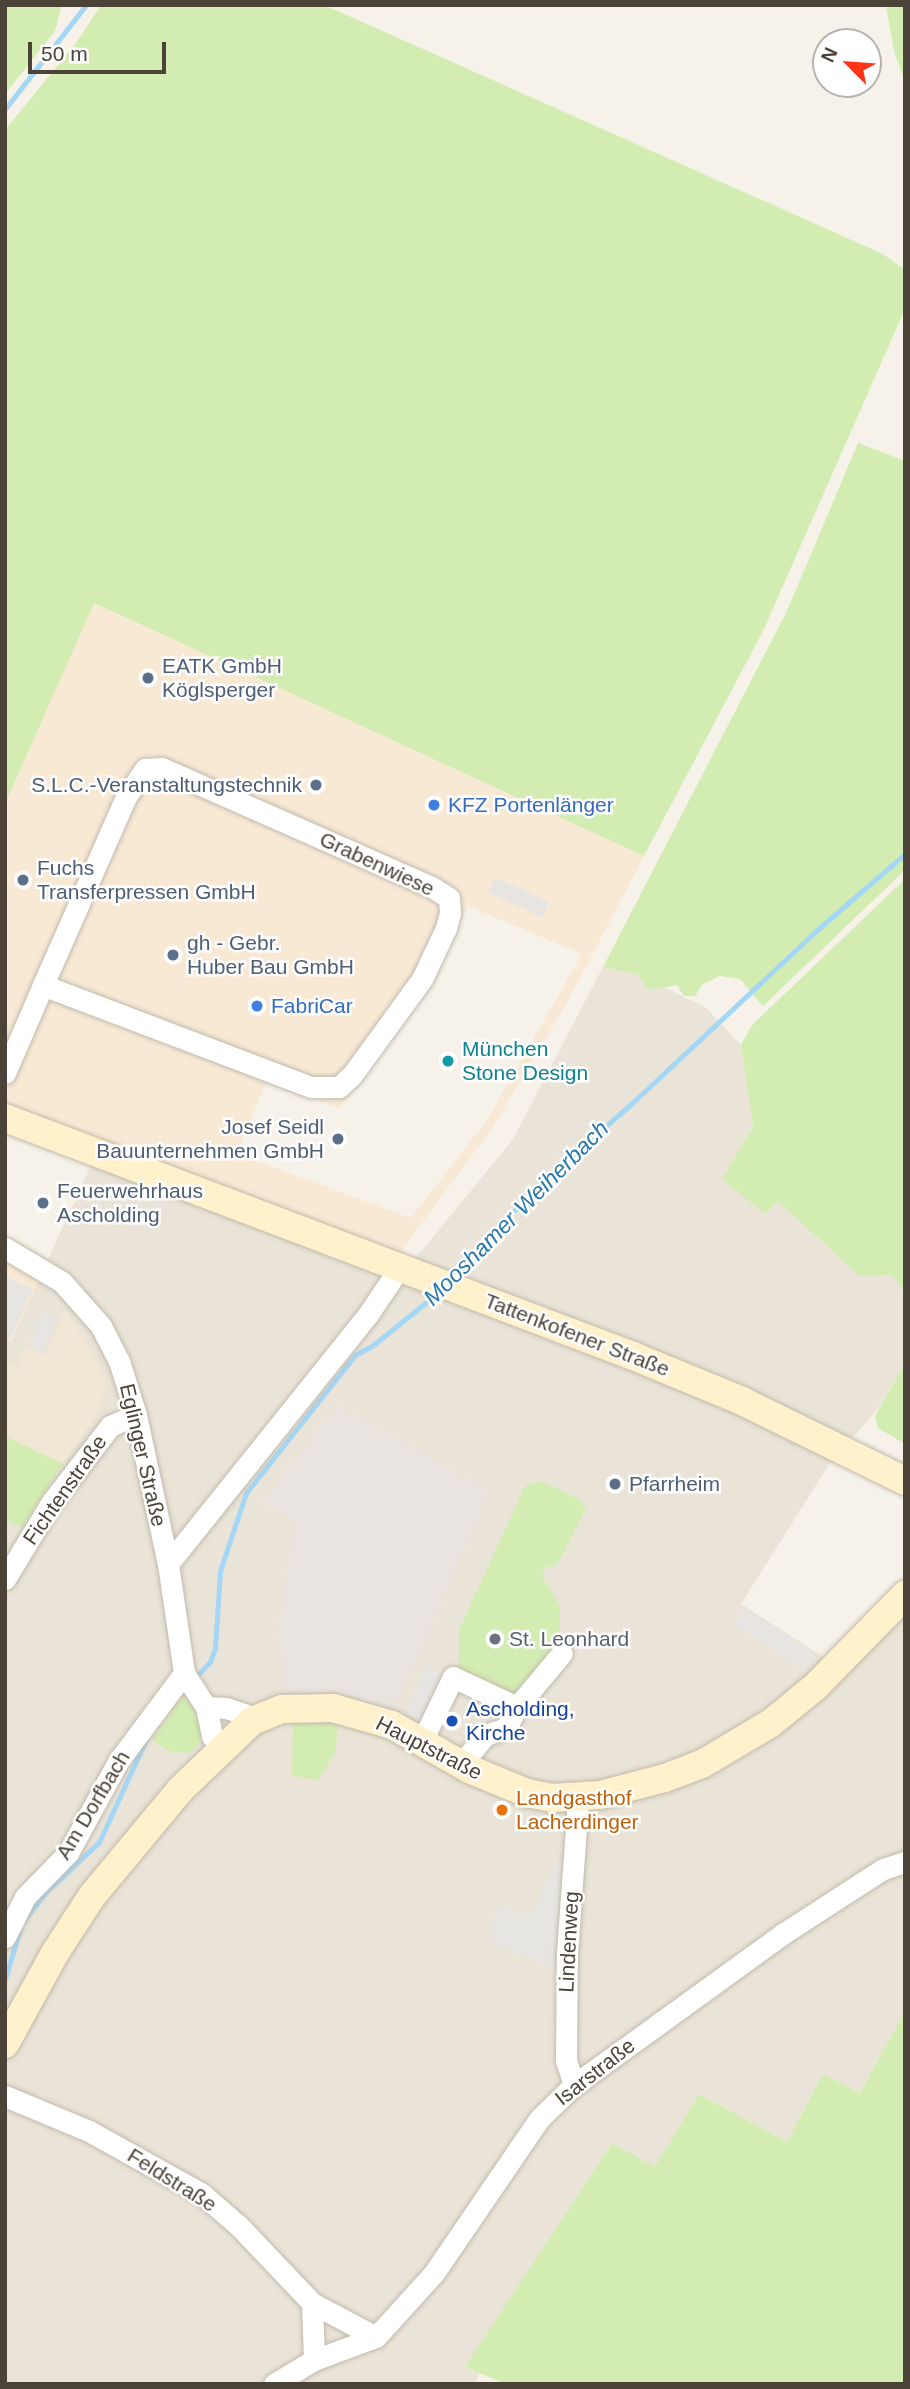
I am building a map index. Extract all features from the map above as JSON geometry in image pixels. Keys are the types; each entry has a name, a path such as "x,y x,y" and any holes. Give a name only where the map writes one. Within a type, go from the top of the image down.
{"main road":[{"name":"Tattenkofener Straße","path":"5,1118 470,1293 742,1401 905,1480"},
{"name":"Hauptstraße","path":"5,2044 55,1953 92,1896 180,1790 252,1721 282,1709 334,1708 392,1725 461,1764 527,1793 552,1798 578,1798 665,1778 734,1747 803,1698 905,1595"}],"street":[{"name":"Grabenwiese","path":"5,1073 43,985 126,797 145,769 162,768 420,882 449,898 450,913 446,928 422,979 352,1075 339,1087 311,1087 43,985"},
{"name":"Eglinger Straße","path":"5,1248 62,1282 101,1326 119,1361 136,1415 193,1687 212,1736 221,1749"},
{"path":"168,1564 369,1313 413,1272"},
{"name":"Fichtenstraße","path":"5,1579 51,1503 110,1426 136,1415"},
{"path":"461,1764 485,1735 506,1728 517,1707 562,1653"},
{"path":"422,1741 453,1678 517,1707"},
{"path":"193,1687 252,1721"},
{"name":"Am Dorfbach","path":"5,1937 25,1897 68,1853 119,1760 193,1687"},
{"name":"Lindenweg","path":"574,2085 566,2060 567,1953 578,1798"},
{"name":"Isarstraße","path":"274,2384 314,2360 376,2337 434,2273 539,2119 574,2085 781,1935 883,1869 905,1862"},
{"name":"Feldstraße","path":"5,2096 89,2131 202,2194 240,2226 312,2304 376,2337"},
{"path":"312,2304 314,2360"}],"shaded area":[{"path":"93,603 644,856 568,1001 493,1127 399,1254 5,1104 5,804","holes":["468,906 582,954 487,1120 411,1218 237,1154 266,1082 340,1108 430,982"]},
{"path":"495,877 549,902 542,918 488,892"},
{"path":"603,967 638,975 705,1007 741,1045 753,1127 723,1179 777,1200 859,1276 891,1275 905,1291 905,1363 879,1408 830,1463 741,1604 842,1669 905,1605 905,2011 860,2093 823,2074 787,2142 699,2094 655,2168 465,2367 479,2373 475,2384 5,2384 5,1520 22,1527 63,1464 5,1436 5,1340 11,1341 91,1165 398,1280 513,1139"},
{"path":"5,1261 39,1281 10,1341 5,1340"},
{"path":"5,1276 33,1289 10,1339 5,1337"},
{"path":"65,1310 99,1364 106,1382 100,1409 63,1464 5,1436 5,1359 18,1365 26,1347 45,1355"},
{"path":"43,1312 57,1318 42,1352 29,1346"},
{"path":"338,1406 489,1492 393,1711 334,1694 286,1694 278,1629 295,1522 262,1501"},
{"path":"745,1609 815,1655 805,1671 735,1625"},
{"path":"427,1666 449,1676 428,1722 406,1713"},
{"path":"558,1859 567,1864 560,1969 492,1943 496,1908 531,1915"}],"green space":[{"path":"5,5 62,5 55,31 5,94"},
{"path":"101,5 324,5 883,254 905,270 905,309 763,631 644,856 94,603 5,804 5,130 76,43"},
{"path":"886,5 905,5 905,82 894,51"},
{"path":"858,443 905,461 905,870 763,1006 740,979 720,976 703,984 695,996 684,996 677,985 648,990 638,975 603,967 787,611"},
{"path":"905,879 905,1291 891,1275 859,1276 778,1201 765,1214 722,1179 753,1127 741,1045 752,1025"},
{"path":"905,1363 905,1444 878,1428 875,1416"},
{"path":"5,1436 63,1464 22,1527 5,1520"},
{"path":"540,1481 579,1499 586,1509 556,1566 545,1567 542,1576 560,1606 560,1643 518,1700 459,1674 459,1630 525,1486"},
{"path":"184,1695 199,1717 201,1733 198,1746 189,1753 168,1751 152,1740"},
{"path":"329,1717 337,1727 336,1751 318,1780 292,1776 293,1718"},
{"path":"905,2011 905,2384 506,2384 465,2367 612,2143 655,2167 699,2094 787,2142 823,2074 860,2093"}],"waterway":[{"path":"5,109 86,5"},
{"name":"Mooshamer Weiherbach","path":"449,1279 541,1182 630,1105 818,929 905,854"},
{"name":"Mooshamer Weiherbach","path":"193,1680 210,1662 215,1648 220,1571 246,1493 355,1355 372,1346 439,1292"},
{"name":"Mooshamer Weiherbach","path":"24,1920 47,1891 99,1842 146,1740"},
{"name":"Mooshamer Weiherbach","path":"5,1979 20,1929"}],"place":[{"name":"EATK GmbH Köglsperger","path":"148,678"},
{"name":"S.L.C.-Veranstaltungstechnik","path":"316,785"},
{"name":"KFZ Portenlänger","path":"434,805"},
{"name":"Fuchs Transferpressen GmbH","path":"23,880"},
{"name":"gh - Gebr. Huber Bau GmbH","path":"173,955"},
{"name":"FabriCar","path":"257,1006"},
{"name":"München Stone Design","path":"448,1061"},
{"name":"Josef Seidl Bauunternehmen GmbH","path":"338,1139"},
{"name":"Feuerwehrhaus Ascholding","path":"43,1203"},
{"name":"Pfarrheim","path":"615,1484"},
{"name":"St. Leonhard","path":"495,1639"},
{"name":"Ascholding, Kirche","path":"452,1721"},
{"name":"Landgasthof Lacherdinger","path":"502,1810"}]}
